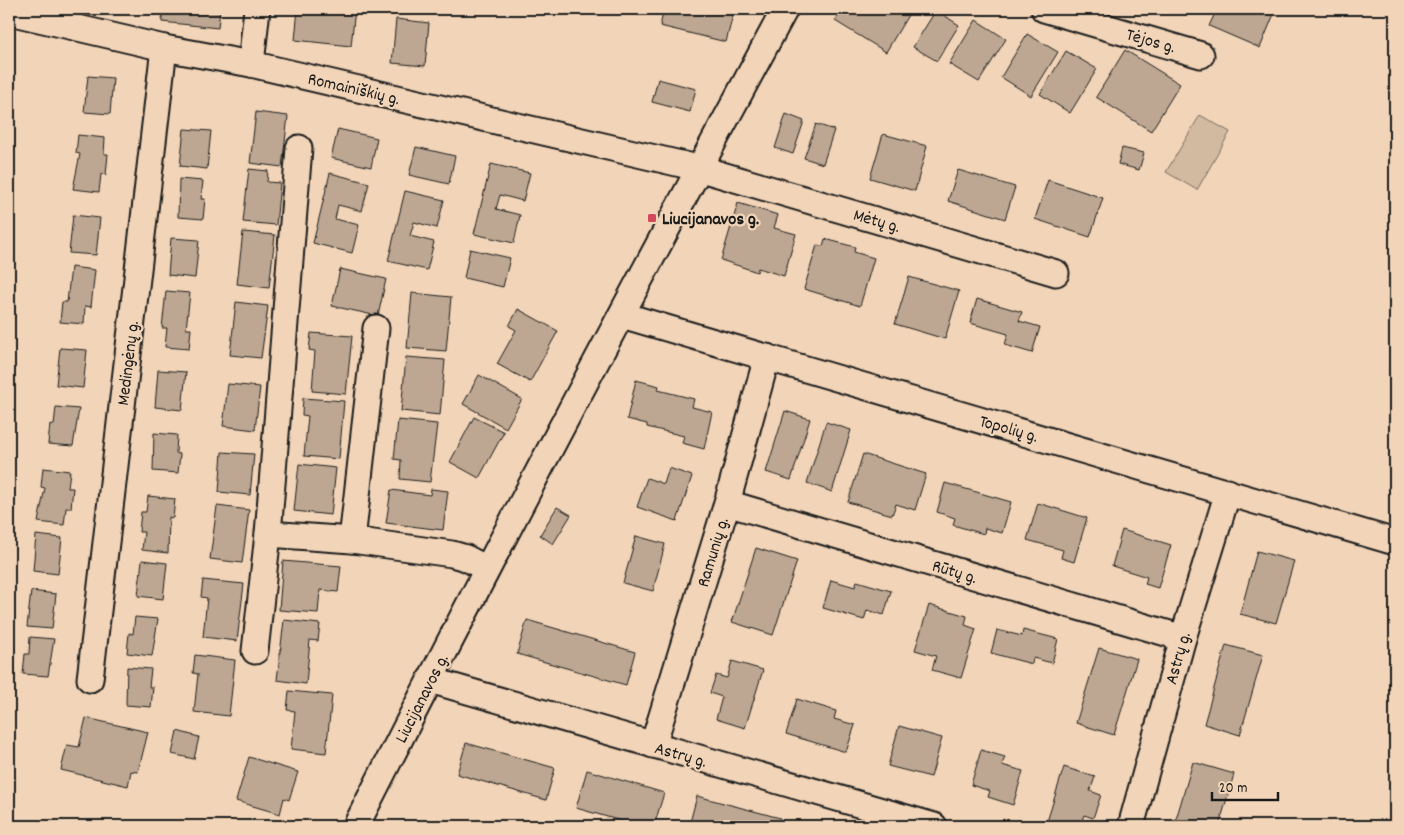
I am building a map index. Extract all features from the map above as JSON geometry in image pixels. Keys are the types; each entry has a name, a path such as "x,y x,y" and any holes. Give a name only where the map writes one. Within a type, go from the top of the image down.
{"street":[{"path":"252,64 257,9"},
{"name":"Liucijanavos g.","path":"356,826 487,569 622,316 698,168 785,9"},
{"name":"Tėjos g.","path":"1044,9 1200,55"},
{"name":"Romainiškių g.","path":"9,12 164,48 252,64 698,168"},
{"name":"Medingėnų g.","path":"90,679 164,48"},
{"path":"255,651 268,534 299,148"},
{"name":"Mėtų g.","path":"698,168 1056,272"},
{"name":"Topolių g.","path":"622,316 1395,542"},
{"path":"352,540 376,328"},
{"name":"Ramunių g.","path":"652,745 726,503 767,357"},
{"name":"Astrų g.","path":"1131,826 1183,638 1228,492"},
{"name":"Rūtų g.","path":"726,503 1183,638"},
{"path":"268,534 352,540 452,554 466,558 487,569"},
{"name":"Astrų g.","path":"430,680 934,826"}],"shaded area":[{"path":"1200,115 1230,132 1197,190 1166,172"}],"building":[{"path":"163,9 220,9 218,28 162,22"},
{"path":"298,9 355,9 351,46 295,40"},
{"path":"664,9 706,9 733,15 726,42 660,26"},
{"path":"843,9 911,10 886,52 835,21"},
{"path":"1217,9 1276,9 1260,48 1209,26"},
{"path":"936,10 959,25 937,61 913,47"},
{"path":"396,19 429,23 425,66 392,63"},
{"path":"976,20 1006,39 979,82 949,64"},
{"path":"1027,34 1058,52 1031,96 1001,77"},
{"path":"9,50 13,50 10,86 9,86"},
{"path":"1125,50 1180,84 1151,131 1096,97"},
{"path":"1066,51 1097,69 1070,113 1040,94"},
{"path":"88,76 113,78 110,114 84,112"},
{"path":"658,79 696,89 690,112 652,102"},
{"path":"9,99 14,99 11,135 9,135"},
{"path":"256,112 288,116 282,167 250,163"},
{"path":"786,114 804,121 793,154 775,148"},
{"path":"816,124 834,130 823,164 804,158"},
{"path":"184,129 211,131 207,169 180,166"},
{"path":"338,129 377,138 371,167 331,158"},
{"path":"883,134 927,146 915,191 870,178"},
{"path":"78,135 105,138 104,154 108,154 106,175 101,174 99,192 73,189 80,154 76,153"},
{"path":"416,147 455,156 449,184 409,175"},
{"path":"1122,148 1144,153 1139,170 1118,164"},
{"path":"491,164 530,173 523,201 500,195 496,209 520,215 514,243 474,234"},
{"path":"249,169 268,171 267,182 280,183 276,225 243,222"},
{"path":"958,170 1015,187 1005,219 948,201"},
{"path":"330,173 369,183 362,211 338,205 335,219 359,225 352,253 313,243"},
{"path":"179,179 203,181 201,199 205,199 203,219 178,217"},
{"path":"1048,180 1103,198 1090,237 1035,219"},
{"path":"405,191 444,200 437,228 414,222 410,236 434,242 427,270 388,261"},
{"path":"738,203 778,215 774,228 796,234 784,276 758,268 757,272 721,260"},
{"path":"73,215 100,218 96,255 69,253"},
{"path":"243,232 275,235 269,288 237,284"},
{"path":"171,238 199,240 195,278 168,275"},
{"path":"825,239 855,247 854,252 874,258 860,306 804,289 817,245 823,246"},
{"path":"470,249 510,258 503,287 464,278"},
{"path":"71,267 95,270 91,307 85,306 84,324 60,322 62,302 67,302"},
{"path":"340,269 386,279 378,316 332,306"},
{"path":"909,277 959,291 945,339 895,324"},
{"path":"166,291 190,293 186,329 191,329 189,349 165,347 167,328 162,328"},
{"path":"412,293 451,297 446,351 407,348"},
{"path":"977,299 1022,312 1019,321 1040,327 1032,353 1005,345 1008,334 970,323"},
{"path":"236,302 268,306 261,358 230,355"},
{"path":"518,309 558,331 530,382 497,364 516,330 509,326"},
{"path":"311,333 352,336 346,394 312,391 315,351 309,350"},
{"path":"60,348 87,350 83,388 56,385"},
{"path":"406,357 445,360 440,415 401,411"},
{"path":"158,370 186,372 182,410 155,407"},
{"path":"479,375 522,399 506,428 463,404"},
{"path":"636,380 659,386 658,390 694,399 692,407 712,412 704,449 682,443 684,436 647,427 647,424 627,419"},
{"path":"228,384 260,387 255,430 223,426"},
{"path":"303,398 344,401 339,459 304,456 308,416 302,415"},
{"path":"56,407 79,409 73,446 48,444 50,424 54,425"},
{"path":"785,411 810,419 791,480 766,472"},
{"path":"474,417 504,432 479,478 450,462"},
{"path":"398,420 437,424 430,482 400,479 401,460 394,459"},
{"path":"826,422 851,430 832,492 807,483"},
{"path":"154,433 177,435 176,453 180,454 178,473 153,471"},
{"path":"222,452 254,454 250,495 219,492"},
{"path":"863,454 926,474 915,510 896,504 892,515 848,502"},
{"path":"299,464 336,468 331,515 294,511"},
{"path":"43,468 70,471 68,488 73,488 71,508 66,508 64,525 38,522 45,488 41,487"},
{"path":"669,468 692,476 677,521 637,507 647,478 664,484"},
{"path":"945,483 1011,502 1002,533 985,528 984,534 953,525 955,518 937,512"},
{"path":"431,489 448,491 443,530 386,523 391,490 430,495"},
{"path":"148,496 175,499 173,518 169,517 168,553 142,550 144,532 139,532 141,512 146,512"},
{"path":"1038,503 1087,518 1074,562 1061,558 1063,550 1027,540"},
{"path":"217,506 249,510 242,563 210,559"},
{"path":"557,507 571,515 553,544 540,535"},
{"path":"1122,530 1171,545 1158,588 1145,584 1147,577 1112,566"},
{"path":"36,535 62,538 58,574 33,571"},
{"path":"636,536 665,544 653,591 623,583"},
{"path":"756,548 797,561 773,635 732,622"},
{"path":"1257,551 1294,561 1276,623 1240,614"},
{"path":"142,560 167,563 163,599 138,596"},
{"path":"283,561 341,566 338,592 320,590 318,613 279,610"},
{"path":"203,580 244,584 237,641 203,637 207,598 201,597"},
{"path":"831,580 855,587 857,581 891,591 884,615 867,610 864,620 823,608"},
{"path":"31,591 56,594 52,629 27,627"},
{"path":"929,605 967,616 965,625 976,629 961,678 932,670 936,656 915,650"},
{"path":"135,617 158,619 152,656 127,653 129,633 133,634"},
{"path":"284,620 320,624 318,641 310,640 306,684 277,680"},
{"path":"527,620 635,652 626,685 517,654"},
{"path":"997,630 1022,636 1023,630 1058,639 1052,663 1033,658 1032,664 991,653"},
{"path":"30,637 54,639 48,676 23,674 25,654 29,654"},
{"path":"1226,645 1263,655 1240,735 1204,724"},
{"path":"1099,648 1137,659 1114,735 1076,723"},
{"path":"195,655 235,660 229,716 194,712 198,674 193,673"},
{"path":"732,661 763,670 745,728 716,719 722,697 710,693 716,675 727,678"},
{"path":"127,667 151,669 149,687 153,687 151,707 126,705"},
{"path":"289,691 332,695 326,753 291,749 295,711 287,710"},
{"path":"797,699 836,711 834,719 855,725 846,752 786,734"},
{"path":"86,718 148,732 138,772 131,771 128,786 61,770 67,745 79,747"},
{"path":"899,726 942,738 931,777 888,766"},
{"path":"177,731 199,737 194,759 172,754"},
{"path":"466,743 555,768 546,800 457,774"},
{"path":"981,750 1005,757 1002,765 1023,771 1013,805 988,797 990,791 971,785"},
{"path":"249,757 298,772 289,800 284,798 280,814 236,801"},
{"path":"1193,762 1234,774 1219,826 1174,826"},
{"path":"1064,767 1095,777 1090,791 1101,795 1093,818 1084,815 1080,826 1046,825"},
{"path":"587,770 664,793 654,826 639,826 576,808"},
{"path":"697,796 780,818 778,826 689,826"}],"place":[{"name":"Liucijanavos g.","path":"652,218"}]}
